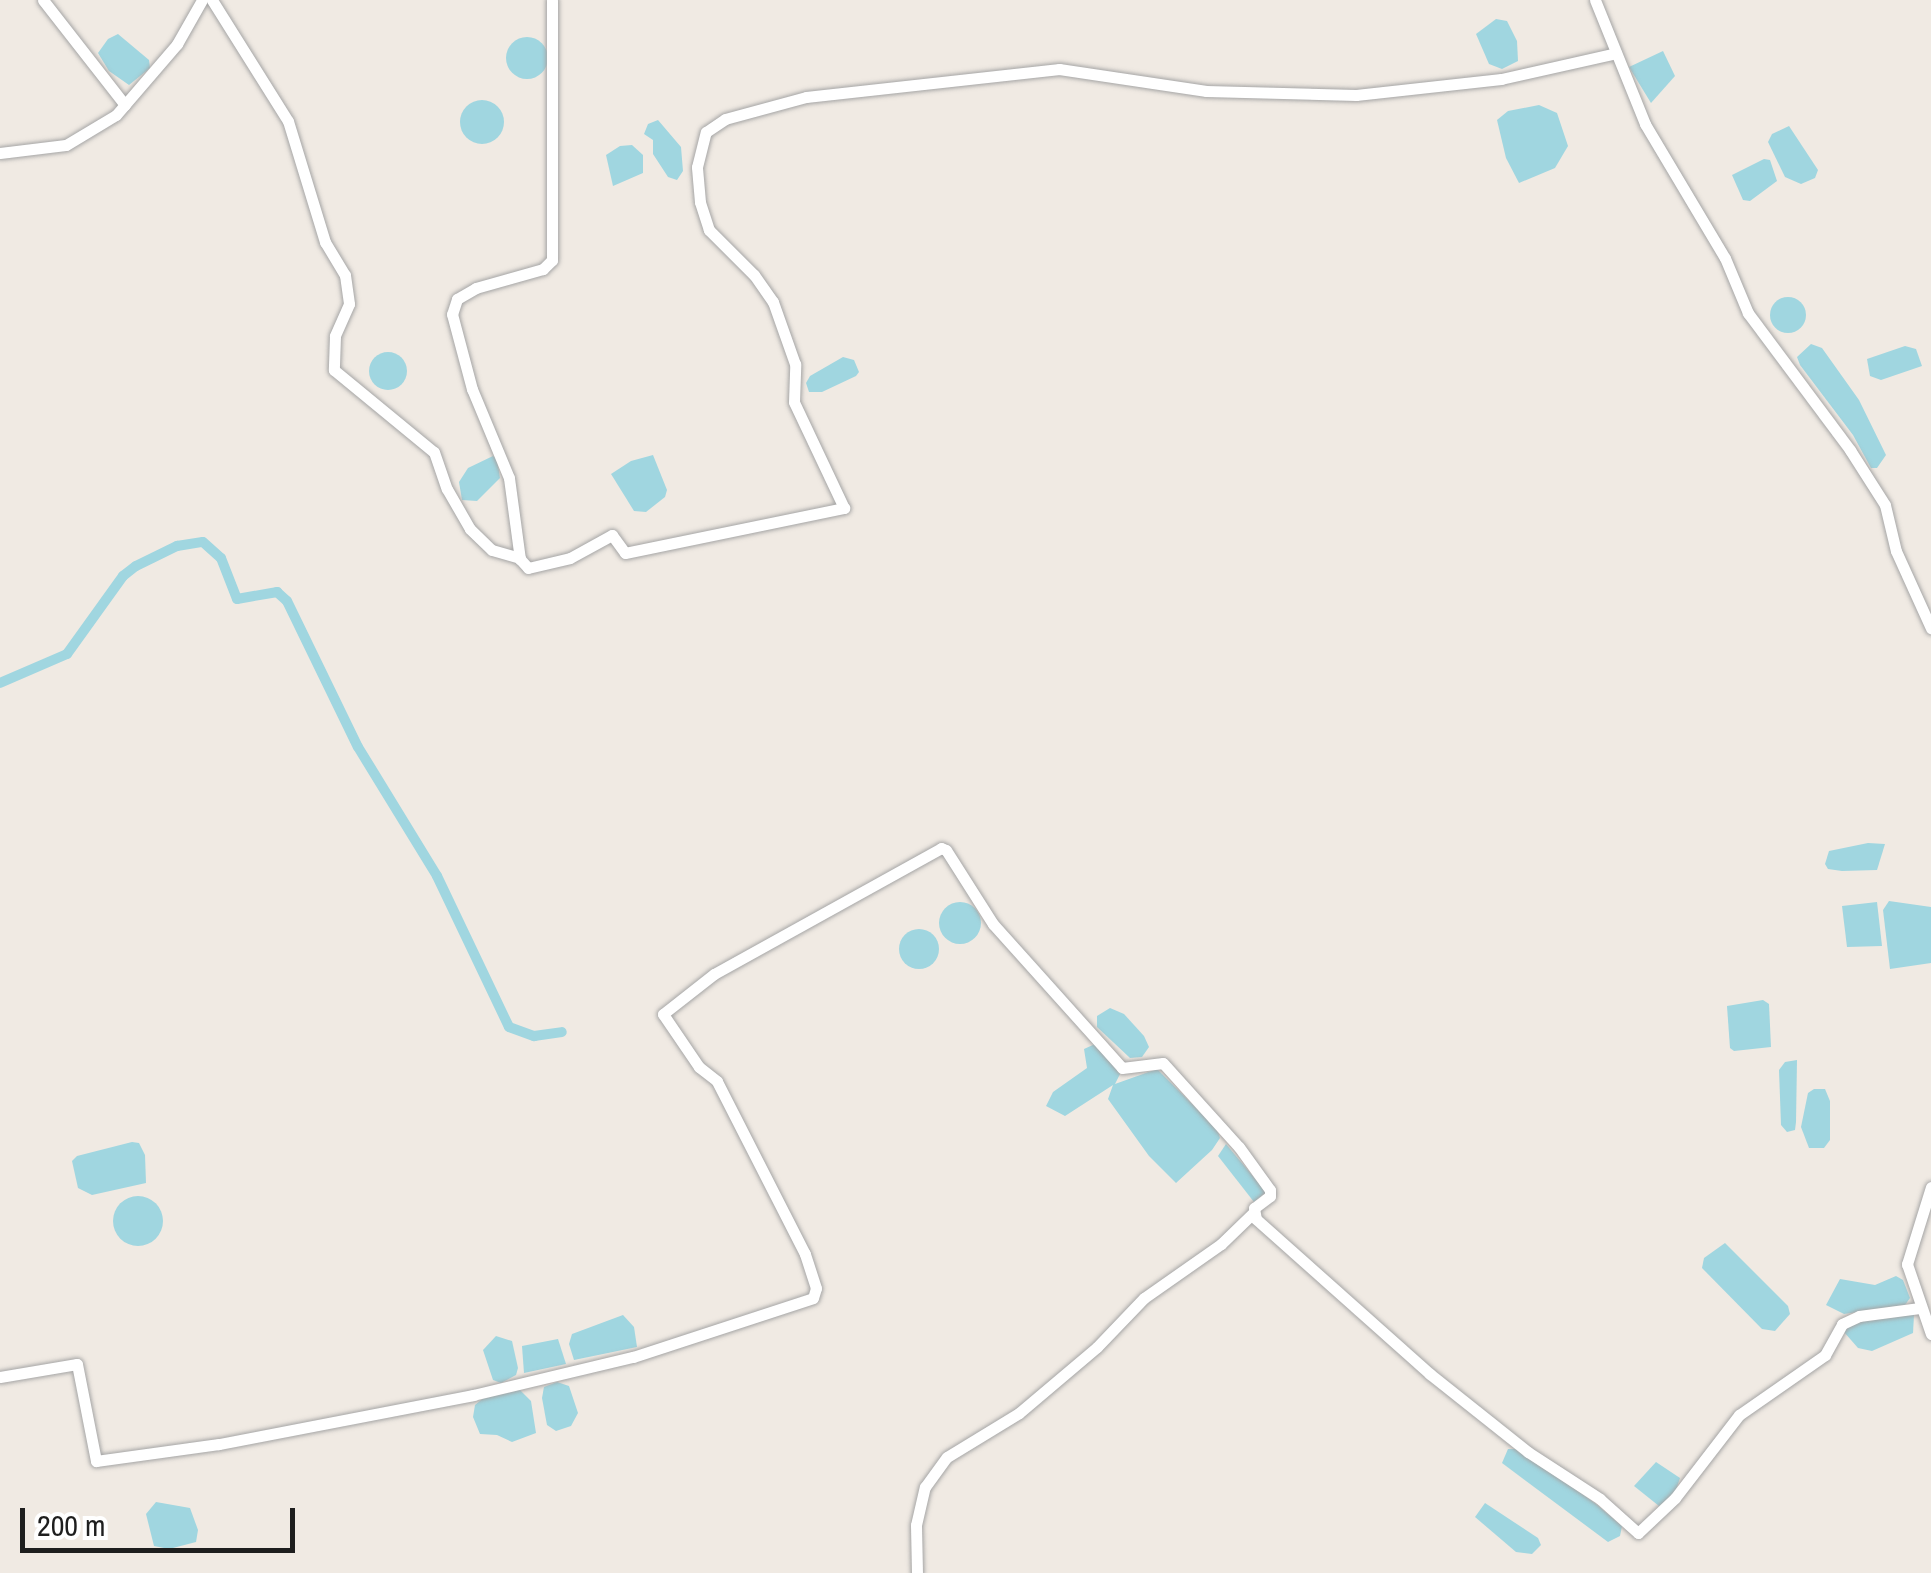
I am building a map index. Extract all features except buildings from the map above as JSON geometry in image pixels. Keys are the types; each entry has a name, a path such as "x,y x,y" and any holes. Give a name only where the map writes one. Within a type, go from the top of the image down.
{"street":[{"path":"43,0 125,105"},
{"path":"0,153 66,145 125,105 177,44 202,0"},
{"path":"212,0 288,121 325,242 345,276 349,304 335,336 334,370 434,452 447,490 481,540 492,550 520,558"},
{"path":"552,0 552,260 543,269 476,288 456,299 452,314 472,389 509,478 520,558 528,568 550,566 612,535 625,553 844,508 794,402 795,364 773,302 754,275 709,230 697,168 706,132 724,118 806,97 1058,69 1206,91 1356,95 1501,79 1616,53"},
{"path":"1595,0 1663,160 1725,258 1748,313 1850,450 1885,506 1896,551 1931,628"},
{"path":"0,1378 77,1364 96,1460 219,1444 474,1396 633,1357 813,1298 816,1288 805,1254 717,1080 698,1067 663,1014 714,974 940,848 946,850 993,924 1085,1021 1122,1068 1163,1062 1240,1147 1270,1190 1270,1196 1222,1244 1144,1298 1097,1346 1018,1413 947,1457 925,1488 916,1526 917,1573"},
{"path":"1931,1187 1907,1264 1918,1308 1931,1334"},
{"path":"1253,1213 1306,1267 1430,1374 1528,1452 1600,1499 1638,1533 1675,1498 1739,1415 1825,1355 1842,1324 1859,1316 1918,1308"}],"water":[{"path":"1496,19 1507,21 1517,41 1518,61 1502,69 1489,64 1476,34"},
{"path":"118,34 149,60 150,68 129,85 109,71 98,53 108,39"},
{"path":"527,37 542,43 548,58 542,73 527,79 512,73 506,58 512,43"},
{"path":"1663,51 1675,76 1651,103 1629,67"},
{"path":"482,100 498,106 504,122 498,138 482,144 466,138 460,122 466,106"},
{"path":"1539,105 1557,113 1568,146 1555,168 1519,183 1506,158 1497,120 1508,111"},
{"path":"658,120 681,147 683,171 677,180 668,177 653,154 653,140 644,134 648,124"},
{"path":"1789,126 1818,170 1815,178 1801,184 1785,177 1768,142 1772,134"},
{"path":"632,145 643,155 643,173 613,186 606,155 620,146"},
{"path":"1764,159 1770,160 1777,181 1750,201 1743,200 1732,175"},
{"path":"1788,297 1801,302 1806,315 1801,328 1788,333 1775,328 1770,315 1775,302"},
{"path":"1811,344 1822,348 1859,400 1886,455 1877,468 1871,468 1853,435 1800,365 1797,357"},
{"path":"1905,346 1916,349 1922,366 1881,380 1870,376 1867,359"},
{"path":"388,352 402,357 407,371 402,385 388,390 374,385 369,371 374,357"},
{"path":"843,357 854,360 859,372 856,376 822,392 809,392 806,383 810,376"},
{"path":"653,455 667,490 665,497 646,512 634,511 611,474 631,461"},
{"path":"493,456 500,478 477,501 462,500 459,482 468,468"},
{"path":"1868,843 1885,844 1877,870 1842,871 1828,869 1825,864 1829,851"},
{"path":"1889,901 1931,907 1931,963 1890,969 1883,910"},
{"path":"960,902 975,908 981,923 975,938 960,944 945,938 939,923 945,908"},
{"path":"1877,902 1882,946 1847,947 1842,906"},
{"path":"919,929 933,935 939,949 933,963 919,969 905,963 899,949 905,935"},
{"path":"1763,1000 1769,1004 1771,1047 1734,1051 1730,1048 1727,1006"},
{"path":"1110,1008 1124,1014 1144,1036 1149,1047 1142,1057 1130,1058 1097,1027 1097,1016"},
{"path":"1095,1044 1120,1074 1115,1084 1157,1069 1217,1129 1220,1138 1212,1150 1176,1183 1149,1156 1108,1099 1113,1085 1065,1116 1046,1106 1053,1092 1087,1068 1084,1049"},
{"path":"1797,1060 1795,1130 1787,1132 1781,1125 1779,1070 1785,1062"},
{"path":"1825,1089 1830,1101 1830,1140 1824,1148 1809,1148 1801,1127 1808,1093"},
{"path":"139,1143 145,1155 146,1183 92,1195 78,1188 72,1161 77,1156"},
{"path":"1226,1144 1266,1192 1254,1202 1218,1156"},
{"path":"138,1196 156,1203 163,1221 156,1239 138,1246 120,1239 113,1221 120,1203"},
{"path":"1725,1243 1788,1306 1790,1314 1775,1331 1762,1329 1702,1268 1704,1258"},
{"path":"1896,1276 1903,1280 1910,1298 1905,1305 1844,1314 1826,1305 1840,1279 1875,1285"},
{"path":"623,1315 634,1327 637,1347 574,1360 569,1344 572,1334"},
{"path":"1914,1315 1913,1333 1872,1351 1858,1348 1844,1332 1848,1323"},
{"path":"496,1336 512,1341 518,1368 516,1375 501,1383 493,1380 483,1350"},
{"path":"558,1339 566,1364 524,1373 522,1346"},
{"path":"557,1382 569,1386 578,1413 571,1426 556,1431 547,1425 542,1398 544,1387"},
{"path":"519,1389 531,1401 536,1433 512,1442 497,1435 480,1434 473,1417 475,1405 487,1395"},
{"path":"1508,1449 1520,1449 1596,1504 1622,1526 1620,1536 1608,1542 1502,1463"},
{"path":"1656,1462 1680,1478 1675,1493 1659,1506 1634,1486"},
{"path":"156,1502 190,1508 198,1530 196,1542 169,1549 154,1546 146,1514"},
{"path":"1485,1503 1538,1538 1541,1545 1532,1554 1516,1552 1475,1517"}],"waterway":[{"path":"0,683 67,654 123,576 136,566 177,546 203,542 221,558 237,599 277,592 287,601 358,747 437,876 509,1027 534,1036 562,1032"}]}
